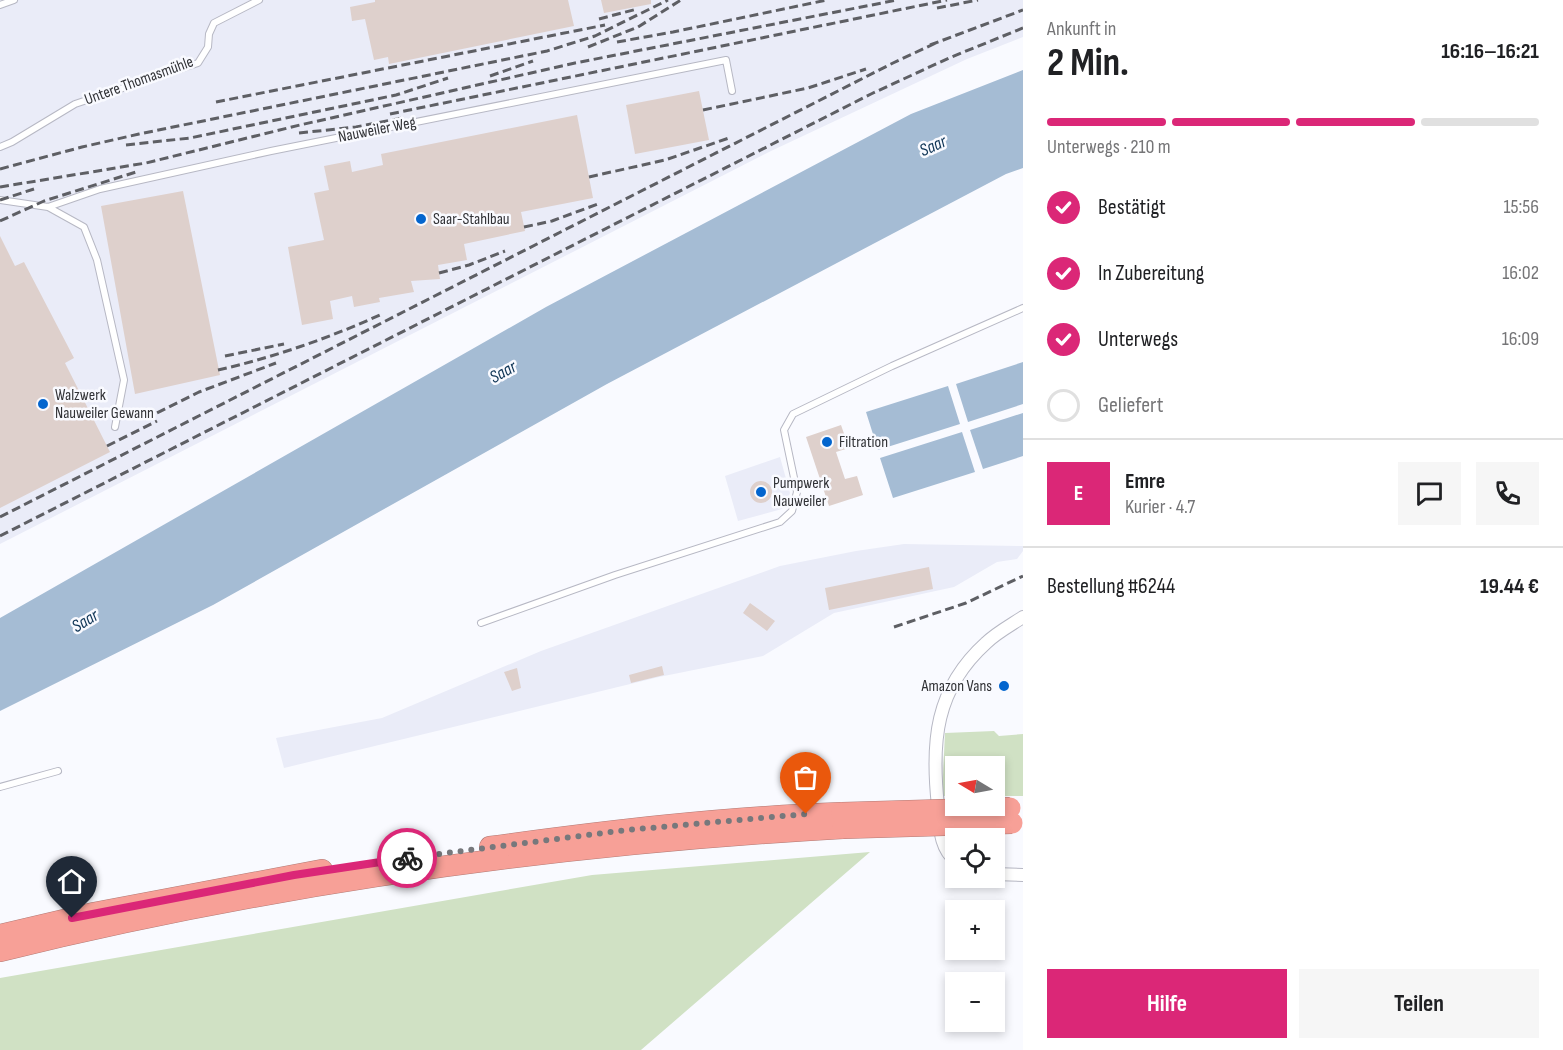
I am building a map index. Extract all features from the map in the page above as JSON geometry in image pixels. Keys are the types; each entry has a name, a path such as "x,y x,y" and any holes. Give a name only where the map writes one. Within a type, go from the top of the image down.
{"highway":[{"path":"0,935 94,913 202,892 411,857 673,825 788,814 842,820"},
{"path":"0,951 101,927 206,906 413,871 842,820 1017,816"}],"street":[{"path":"945,849 936,790 936,756 943,704 953,681 968,661 987,641 1023,617"},
{"path":"1005,874 1023,875"}],"lane":[{"path":"0,5 14,0"},
{"name":"Untere Thomasmühle","path":"0,147 75,104 198,63 208,47 209,33 214,23 259,0"},
{"name":"Nauweiler Weg","path":"0,200 48,207 100,189 259,153 726,60 732,91"},
{"path":"48,207 84,226 97,260 124,380 115,427"},
{"path":"481,623 615,575 780,522 792,511 797,492 784,430 793,414 892,366 1023,308"},
{"path":"0,786 58,771"}],"shaded area":[{"path":"0,0 1023,0 1023,37 967,59 771,151 0,544"},
{"name":"Pumpwerk Nauweiler","path":"780,457 790,493 782,509 738,521 725,476"},
{"path":"904,544 1023,546 1023,551 1017,559 997,562 954,587 834,613 763,656 659,677 284,768 276,738 382,718 541,651 780,566"}],"green space":[{"path":"994,731 999,736 1023,734 1023,796 1005,796 1005,756 945,756 945,796 942,796 945,733"},
{"path":"870,852 641,1050 0,1050 0,978 592,875"}],"water":[{"name":"Saar","path":"1023,70 1023,168 1006,174 607,384 213,605 0,711 0,618 546,307 911,114"},
{"path":"1023,362 1023,404 968,422 956,384"},
{"path":"948,386 960,424 878,450 866,412"},
{"path":"1023,413 1023,456 983,469 970,430"},
{"path":"962,432 975,472 893,498 880,458"}],"building":[{"path":"375,0 568,0 574,26 389,64 388,57 374,60 365,19 352,21 350,7 375,2"},
{"path":"601,0 651,0 651,4 604,13"},
{"path":"699,91 709,140 635,154 626,105"},
{"name":"Saar-Stahlbau","path":"577,115 593,198 521,212 525,231 464,244 467,260 438,265 440,279 411,281 414,292 379,298 380,302 354,307 352,296 330,301 333,319 302,325 288,247 324,240 314,193 329,190 324,166 350,161 352,172 383,165 381,154"},
{"path":"183,191 220,375 135,394 101,206"},
{"name":"Walzwerk Nauweiler Gewann","path":"0,236 15,266 24,262 74,358 65,363 110,452 0,508"},
{"path":"841,425 849,448 836,452 845,479 857,476 863,495 829,506 806,437"},
{"name":"Pumpwerk Nauweiler","path":"761,481 771,488 772,492 765,502 761,503 751,496 750,492 757,482"},
{"path":"929,567 933,589 829,610 825,588"},
{"path":"750,603 775,621 767,631 743,613"},
{"path":"662,666 664,675 631,683 629,675"},
{"path":"517,668 521,688 512,691 504,672"}],"railway":[{"path":"0,169 139,134 547,51 595,36 668,0"},
{"path":"588,47 638,27 681,0"},
{"path":"617,42 827,0"},
{"path":"0,187 146,163 300,125 575,63 897,0"},
{"path":"390,114 947,0"},
{"path":"937,8 978,0"},
{"path":"599,19 637,9"},
{"path":"930,45 1023,10"},
{"path":"216,102 605,25"},
{"path":"0,536 871,94 949,58 1023,28"},
{"path":"0,517 938,42"},
{"path":"490,76 533,61"},
{"path":"703,110 808,88 866,69"},
{"path":"126,145 190,138 396,95 448,78"},
{"path":"299,133 356,127 402,118"},
{"path":"589,177 665,160 729,138"},
{"path":"0,221 44,201 136,172"},
{"path":"0,200 34,189"},
{"path":"524,227 552,221 598,204"},
{"path":"439,273 469,265 505,251"},
{"path":"218,370 302,346 382,314"},
{"path":"225,356 284,344"},
{"path":"145,419 199,392 276,363"},
{"path":"107,446 157,421"},
{"path":"894,627 966,603 1023,576"}],"way so far":[{"path":"407,858 627,830 806,814"}],"place":[{"name":"Saar-Stahlbau","path":"421,219"},
{"name":"Walzwerk Nauweiler Gewann","path":"43,404"},
{"name":"Filtration","path":"827,442"},
{"name":"Pumpwerk Nauweiler","path":"761,492"},
{"name":"Amazon Vans","path":"1004,686"}],"route":[{"path":"72,918 294,875 407,858"}]}
